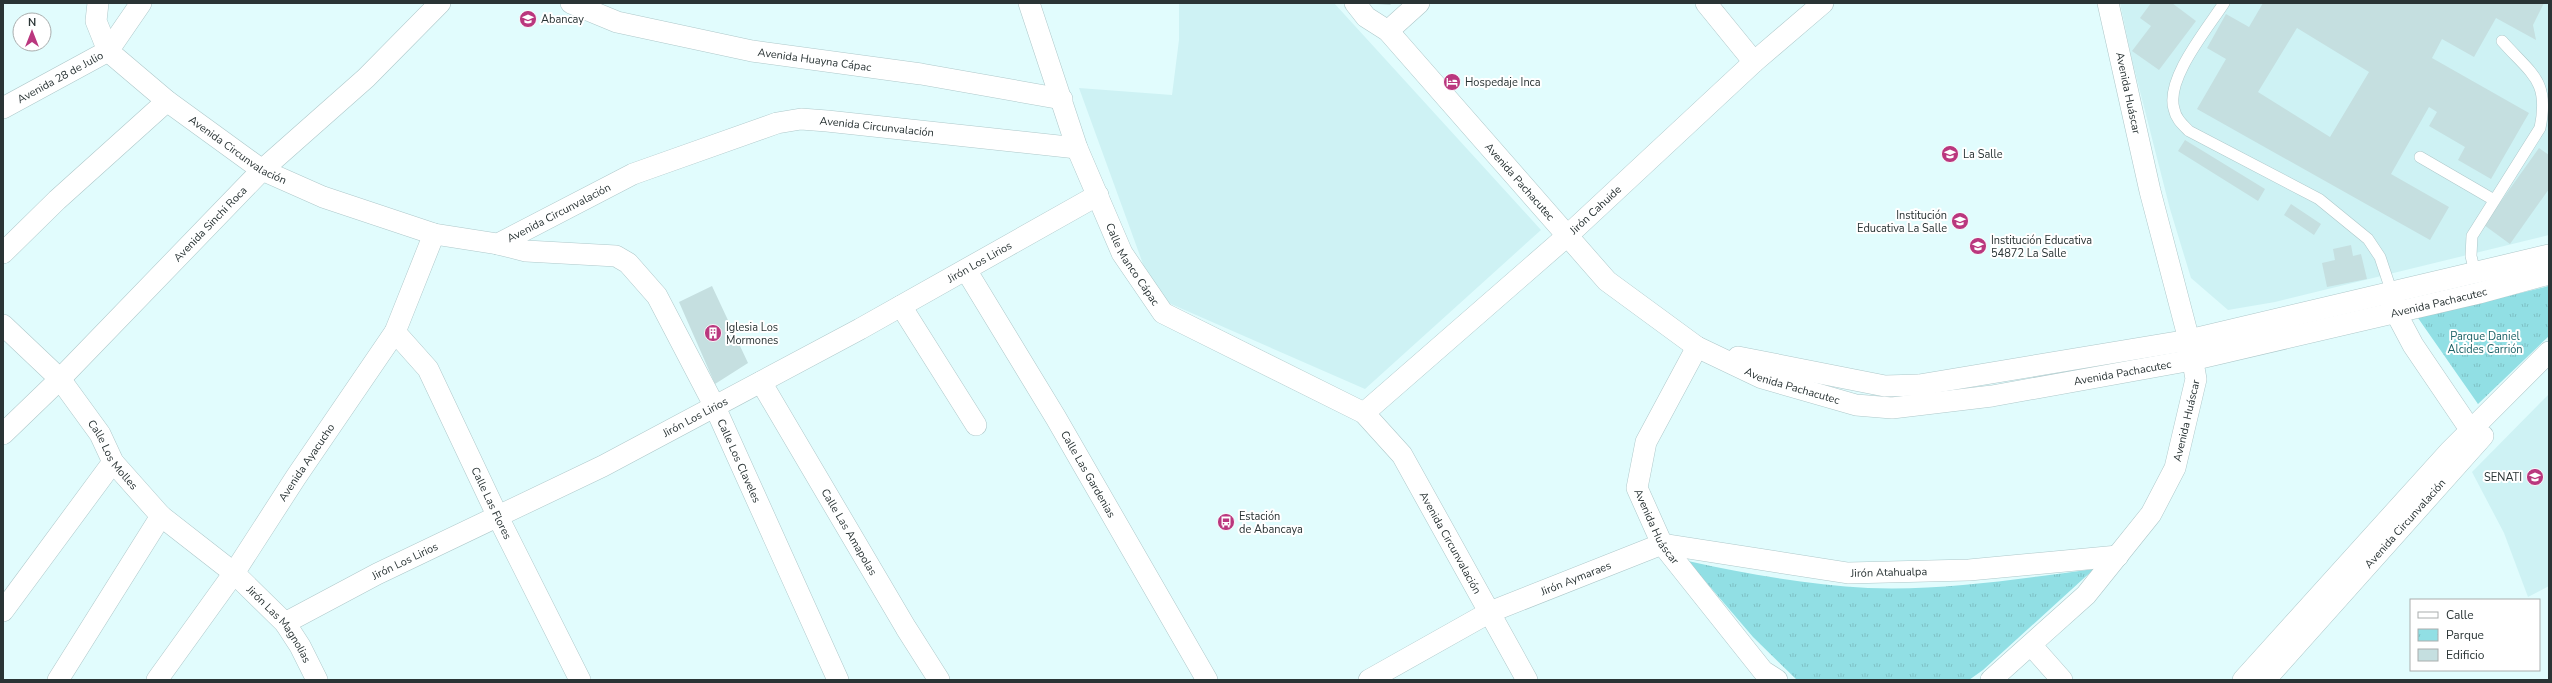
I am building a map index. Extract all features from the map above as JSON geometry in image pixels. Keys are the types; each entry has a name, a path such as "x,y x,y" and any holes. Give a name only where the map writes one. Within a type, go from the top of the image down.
{"street":[{"name":"Avenida Circunvalación","path":"98,3 96,21 108,51 167,101 262,170 323,197 434,234 498,244 633,174 777,123 801,119 1077,148"},
{"name":"Avenida 28 de Julio","path":"3,108 108,51 141,3"},
{"name":"Avenida Sinchi Roca","path":"3,434 60,379 262,170 366,78 440,3"},
{"name":"Avenida Huayna Cápac","path":"571,3 616,22 752,51 921,74 1062,99"},
{"name":"Calle Manco Cápac","path":"1030,3 1077,148 1122,253 1163,312 1364,413"},
{"name":"Avenida Pachacutec","path":"1355,3 1366,17 1388,31 1607,281 1697,347 1762,378 1856,405 1892,408 1992,396 2192,360 2396,313 2549,274"},
{"path":"1388,31 1419,3"},
{"path":"1706,3 1754,62"},
{"name":"Jirón Cahuide","path":"1364,413 1567,236 1754,62 1823,3"},
{"name":"Avenida Huáscar","path":"1991,680 2086,595 2151,514 2175,468 2196,379 2189,340 2150,191 2108,3"},
{"path":"3,253 57,200 167,101"},
{"name":"Jirón Los Lirios","path":"285,623 377,574 603,466 901,306 1098,195"},
{"name":"Avenida Ayacucho","path":"157,680 234,574 296,477 396,332 434,234"},
{"name":"Calle Los Claveles","path":"498,244 526,251 616,256 628,263 657,296 714,407 838,680"},
{"name":"Avenida Pachacutec","path":"1697,347 1885,386 1919,385 2189,340 2549,255"},
{"name":"Calle Las Gardenias","path":"966,270 1056,418 1207,680"},
{"path":"2392,292 2396,313 2413,345 2473,436"},
{"path":"901,306 976,425"},
{"name":"Calle Los Molles","path":"3,325 60,379 100,434 112,462 161,516 234,574"},
{"name":"Calle Las Flores","path":"396,332 428,369 498,516 580,680"},
{"name":"Avenida Huáscar","path":"1697,347 1646,442 1637,488 1662,544 1767,677"},
{"path":"2243,680 2473,436 2549,352"},
{"name":"Avenida Circunvalación","path":"2265,680 2473,436 2549,370"},
{"name":"Calle Las Amapolas","path":"761,382 906,628 939,680"},
{"name":"Avenida Circunvalación","path":"1364,413 1402,455 1527,680"},
{"path":"3,611 112,462"},
{"path":"58,680 161,516"},
{"name":"Jirón Atahualpa","path":"1662,544 1848,573 1969,570 2118,556"},
{"name":"Jirón Aymaraes","path":"1369,680 1490,612 1662,544"},
{"name":"Jirón Las Magnolias","path":"234,574 285,623 300,646 317,680"},
{"path":"2031,645 2062,680"}],"lane":[{"path":"2224,3 2178,76 2173,108 2178,121 2189,132 2319,199 2368,239 2380,257 2392,292"},
{"path":"2479,293 2471,256 2472,236 2540,128 2543,112 2540,83 2502,41"},
{"path":"2420,157 2494,200"}],"shaded area":[{"path":"1179,3 1334,3 1541,230 1365,389 1155,297 1079,88 1172,95 1179,40"},
{"path":"2120,3 2549,3 2549,235 2275,302 2228,310 2191,278 2170,209 2132,60"},
{"path":"2549,394 2549,586 2528,597 2504,533 2472,472"}],"green space":[{"name":"Parque Daniel Alcides Carrión","path":"2549,286 2549,336 2478,404 2418,318"},
{"path":"1688,561 1778,578 1845,587 1868,588 1924,588 1953,586 2094,569 1983,670 1969,680 1797,680 1753,637"}],"building":[{"path":"1362,3 1392,3 1390,5"},
{"path":"2151,3 2172,3 2196,21 2159,70 2132,51 2151,26 2140,18"},
{"path":"2263,3 2544,3 2533,25 2536,40 2496,18 2474,57 2442,39 2432,58 2529,113 2491,179 2458,160 2465,147 2429,126 2437,112 2429,107 2391,174 2449,207 2430,240 2197,109 2226,59 2207,48 2226,14 2249,27","holes":["2297,28 2369,72 2330,137 2258,92"]},
{"path":"2185,140 2265,189 2258,201 2178,151"},
{"path":"2539,148 2549,155 2549,189 2510,244 2484,225"},
{"path":"2291,204 2321,224 2314,235 2284,215"},
{"path":"2351,245 2353,256 2361,254 2367,279 2327,287 2322,263 2335,260 2333,249"},
{"name":"Iglesia Los Mormones","path":"712,286 748,363 715,384 679,302"}],"place":[{"name":"Abancay","path":"528,19"},
{"name":"Hospedaje Inca","path":"1452,82"},
{"name":"La Salle","path":"1950,154"},
{"name":"Institución Educativa La Salle","path":"1960,221"},
{"name":"Institución Educativa 54872 La Salle","path":"1978,246"},
{"name":"Iglesia Los Mormones","path":"713,333"},
{"name":"SENATI","path":"2535,477"},
{"name":"Estación de Abancaya","path":"1226,522"}]}
